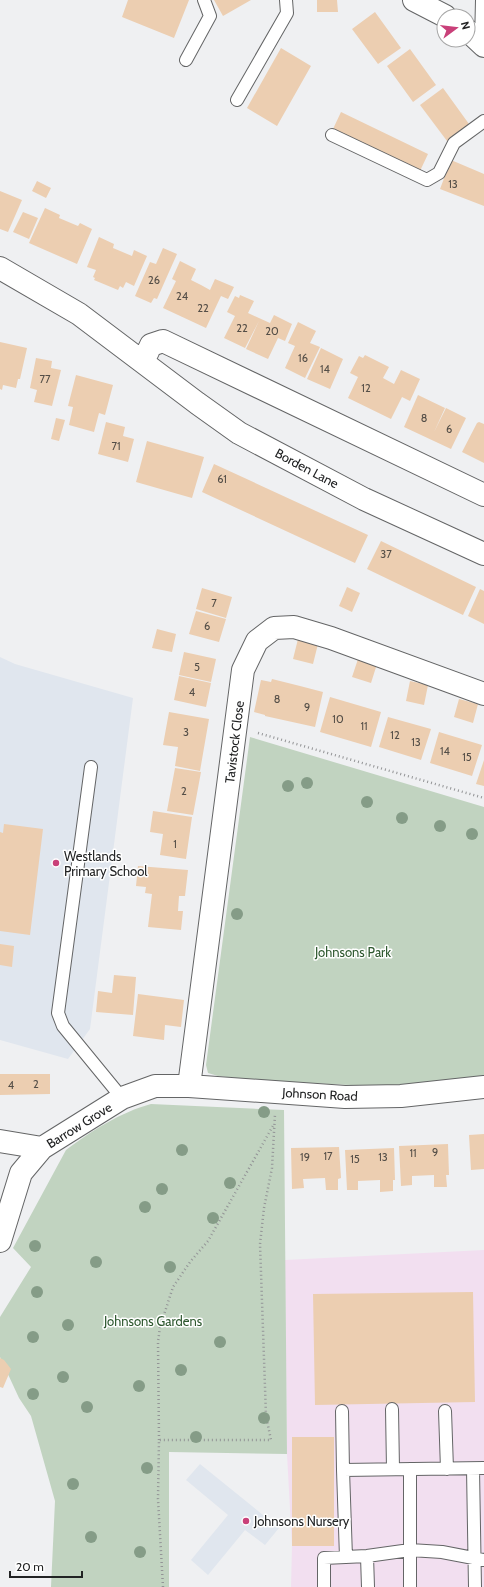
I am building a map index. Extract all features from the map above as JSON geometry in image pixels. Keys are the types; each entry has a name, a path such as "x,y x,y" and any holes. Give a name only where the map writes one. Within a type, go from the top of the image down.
{"street":[{"path":"414,0 436,11"},
{"name":"Borden Lane","path":"0,268 79,314 239,433 364,499 484,554"},
{"path":"143,362 151,345 163,341 484,495"},
{"name":"Tavistock Close","path":"189,1086 243,670 257,641 274,628 294,626 484,694"},
{"name":"Johnson Road","path":"155,1086 189,1086 345,1097 401,1096 484,1087"},
{"name":"Barrow Grove","path":"0,1141 42,1148 122,1098 155,1086"},
{"path":"0,1241 21,1173 42,1148"}],"lane":[{"path":"186,60 210,16 204,0"},
{"path":"237,100 287,13 286,0"},
{"path":"478,40 482,0"},
{"path":"332,135 427,180 439,173 454,143 484,121"},
{"path":"91,767 58,1013 63,1026 122,1098"},
{"path":"392,1409 393,1469"},
{"path":"342,1411 346,1557"},
{"path":"446,1411 446,1469"},
{"path":"343,1470 478,1468 479,1560 475,1587"},
{"path":"410,1470 410,1587"},
{"path":"324,1587 324,1558 367,1556 410,1550 442,1552 479,1560"},
{"path":"367,1556 368,1587"}],"path":[{"path":"236,727 484,798"},
{"path":"159,1440 271,1440 266,1416 260,1244 264,1208 272,1168 277,1092"},
{"path":"163,1587 158,1499 158,1342 160,1328 173,1287 208,1241 275,1122"}],"shaded area":[{"name":"Westlands Primary School","path":"0,657 15,664 133,698 90,1029 68,1059 0,1040"},
{"path":"484,1250 484,1587 291,1587 292,1546 287,1454 285,1260"},
{"name":"Johnsons Nursery","path":"200,1464 279,1528 265,1545 245,1530 208,1575 191,1560 228,1515 186,1480"}],"green space":[{"name":"Johnsons Park","path":"250,737 484,807 484,1080 373,1086 263,1081 218,1076 208,1073 206,1065"},
{"name":"Johnsons Gardens","path":"151,1104 284,1110 287,1454 169,1452 169,1587 51,1587 55,1501 31,1416 19,1398 0,1357 0,1317 31,1267 13,1248 66,1150 118,1117 140,1107"}],"building":[{"path":"128,0 189,0 174,38 122,17"},
{"path":"214,0 251,0 223,16"},
{"path":"317,0 337,0 338,12 317,12"},
{"path":"375,12 401,48 378,64 352,29"},
{"path":"281,48 311,66 277,126 247,108"},
{"path":"410,49 436,85 413,102 387,66"},
{"path":"443,88 469,124 447,141 420,105"},
{"path":"341,112 428,154 420,171 333,129"},
{"path":"451,160 484,174 484,206 440,189"},
{"path":"37,181 51,188 46,198 32,191"},
{"path":"0,191 22,200 8,232 0,229"},
{"path":"45,208 60,215 59,218 78,226 80,223 92,229 77,264 29,243"},
{"path":"23,212 38,218 29,239 13,232"},
{"path":"99,237 114,244 113,248 132,256 134,250 147,256 134,286 126,282 123,288 120,286 118,290 94,280 95,278 93,277 96,270 87,267"},
{"path":"163,248 177,254 157,299 154,298 151,303 135,296 150,262 156,264"},
{"path":"180,261 196,269 191,280 210,290 215,279 234,287 228,299 221,296 206,328 163,308 176,281 172,279"},
{"path":"240,295 254,301 248,313 270,323 274,315 292,324 285,341 278,338 268,359 246,349 259,321 245,348 224,338 235,316 227,312 235,296 239,298"},
{"path":"298,322 316,331 310,343 320,347 305,378 285,368 295,346 288,343"},
{"path":"0,342 27,348 20,379 18,379 16,388 3,385 2,390 0,389"},
{"path":"321,348 343,359 330,389 307,379"},
{"path":"365,355 389,367 383,378 394,384 401,370 420,379 410,401 402,397 391,419 348,398 358,377 350,373 359,356 363,358"},
{"path":"36,358 52,361 51,368 61,370 52,406 34,402 37,390 30,388"},
{"path":"76,375 113,385 105,415 99,413 94,432 69,425 73,407 68,406"},
{"path":"418,395 445,408 434,432 446,408 466,418 451,449 404,427"},
{"path":"56,418 65,420 59,441 51,439"},
{"path":"106,422 125,427 123,436 134,439 128,462 98,454"},
{"path":"479,422 484,424 484,463 462,452 477,423"},
{"path":"147,441 204,457 192,498 136,482"},
{"path":"214,464 368,535 355,563 202,492"},
{"path":"381,541 476,587 463,615 367,569"},
{"path":"347,587 360,593 352,612 339,606"},
{"path":"202,588 232,597 226,618 196,609"},
{"path":"480,589 484,591 484,624 468,616"},
{"path":"196,611 226,619 219,642 189,634"},
{"path":"157,629 176,634 172,652 152,648"},
{"path":"298,639 318,644 313,664 293,659"},
{"path":"184,652 216,659 211,682 179,675"},
{"path":"358,659 377,664 371,683 352,677"},
{"path":"179,676 211,683 206,707 174,700"},
{"path":"272,679 323,692 315,727 265,716 254,712 261,680 271,682"},
{"path":"410,681 428,685 424,705 406,701"},
{"path":"330,697 381,712 371,747 320,732"},
{"path":"459,699 478,704 473,723 454,717"},
{"path":"169,712 209,719 200,771 175,766 178,747 163,745"},
{"path":"388,717 431,729 421,760 379,747"},
{"path":"439,732 482,745 472,776 430,763"},
{"path":"484,760 484,786 476,784"},
{"path":"175,768 201,772 193,815 167,811"},
{"path":"153,811 192,817 186,859 160,855 163,834 150,832"},
{"path":"4,824 43,829 30,935 0,931 0,832 3,833"},
{"path":"138,866 188,870 185,896 179,896 178,911 183,911 181,930 148,927 152,894 145,893 146,887 136,886"},
{"path":"0,944 14,946 12,967 0,965"},
{"path":"114,975 136,977 133,1015 96,1012 98,991 112,993"},
{"path":"138,994 184,1000 181,1027 165,1025 164,1040 133,1036"},
{"path":"0,1074 50,1074 50,1094 0,1095"},
{"path":"484,1134 484,1169 471,1170 469,1135"},
{"path":"448,1144 449,1175 446,1175 447,1187 434,1187 434,1175 412,1176 412,1185 401,1186 399,1146"},
{"path":"339,1147 341,1178 338,1179 338,1190 326,1190 325,1178 303,1179 304,1188 292,1189 291,1148"},
{"path":"394,1148 395,1180 393,1180 393,1191 380,1192 380,1180 358,1181 358,1190 347,1190 345,1150"},
{"path":"473,1292 475,1402 315,1405 313,1294"},
{"path":"0,1358 4,1360 11,1369 3,1388 0,1387"},
{"path":"292,1437 334,1437 334,1546 292,1546"}],"place":[{"name":"Westlands Primary School","path":"56,863"},
{"name":"Johnsons Nursery","path":"246,1521"}]}
